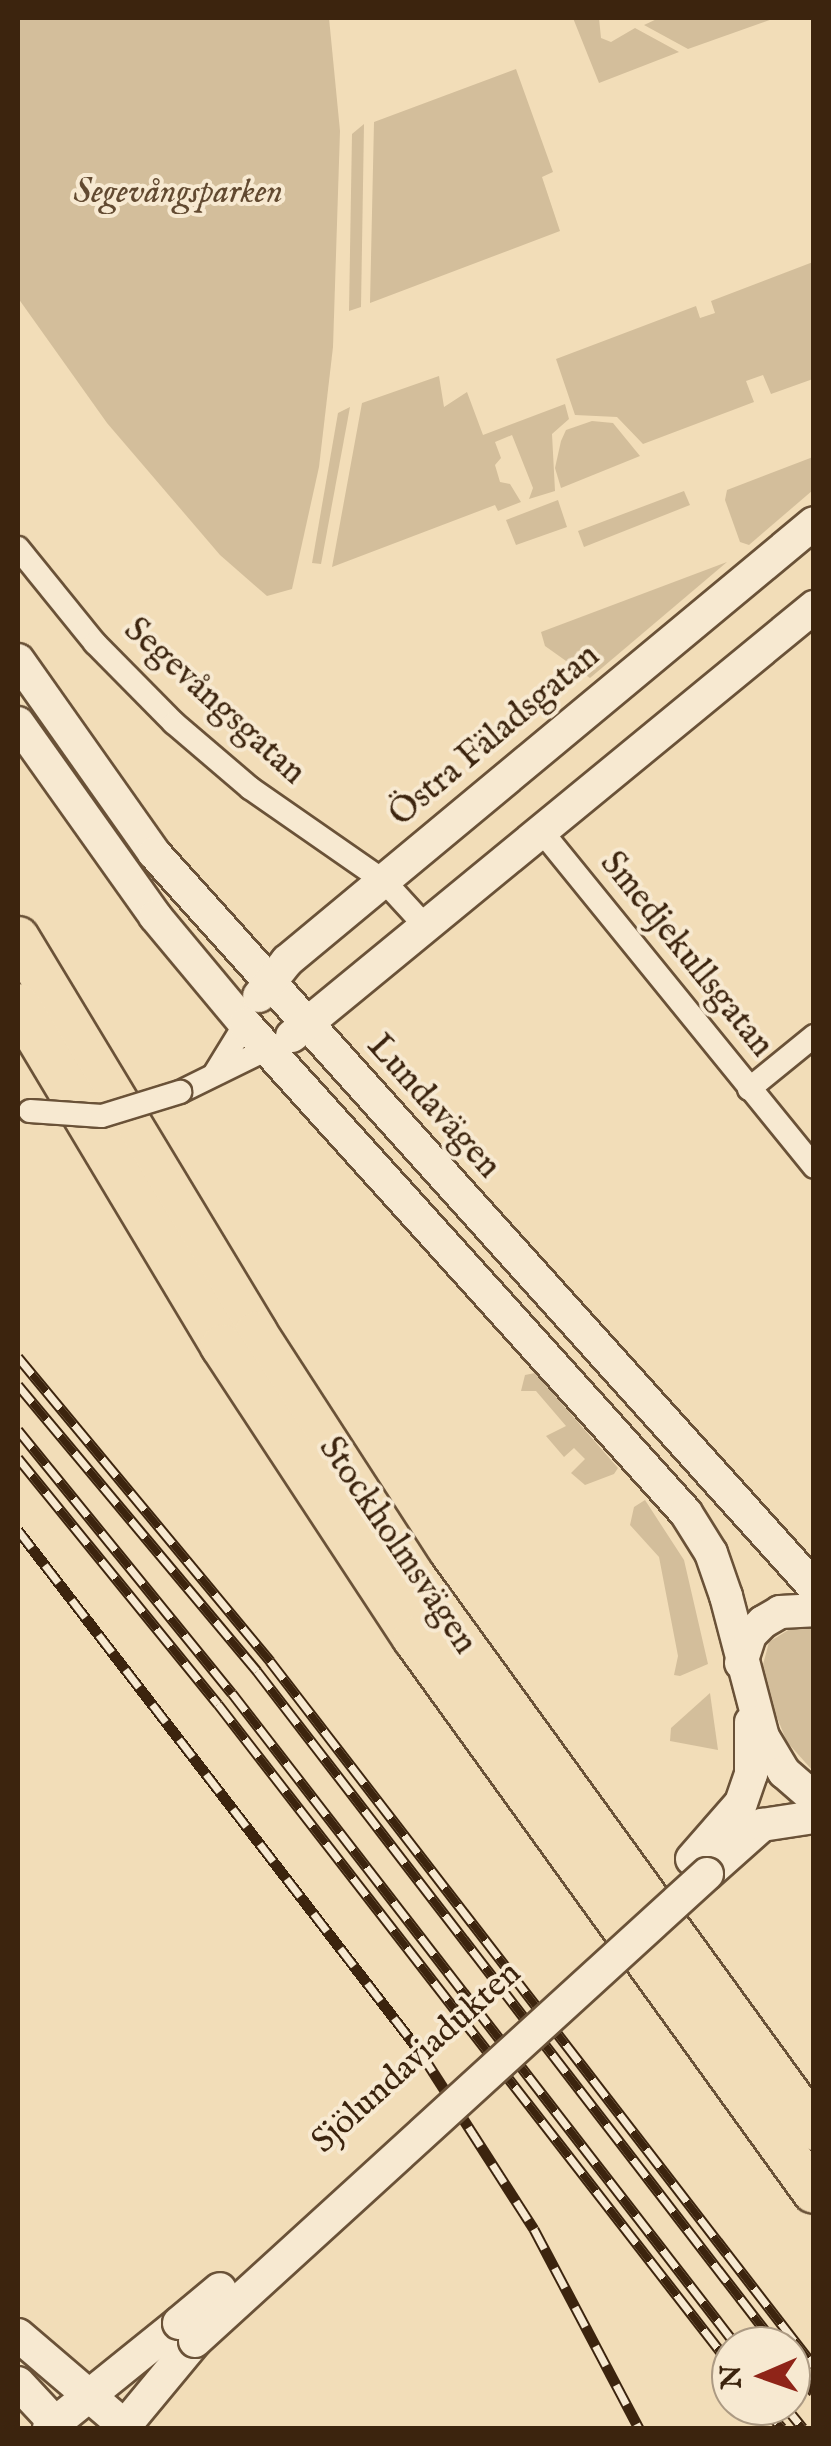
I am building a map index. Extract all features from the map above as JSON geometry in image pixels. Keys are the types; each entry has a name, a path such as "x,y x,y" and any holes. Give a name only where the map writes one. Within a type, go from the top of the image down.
{"highway":[{"name":"Stockholmsvägen","path":"18,938 372,1514 814,2129"},
{"name":"Stockholmsvägen","path":"18,1005 222,1346 414,1638 814,2192"}],"main road":[{"name":"Östra Fäladsgatan","path":"245,1024 268,979 814,523"},
{"path":"268,1049 308,1027 814,608"},
{"name":"Lundavägen","path":"18,660 154,853 814,1588"},
{"path":"18,722 155,916 245,1024 686,1513 711,1553 749,1703 784,1772 814,1798"},
{"path":"740,1663 750,1635 764,1622 780,1612 814,1610"},
{"name":"Sjölundaviadukten","path":"700,1866 746,1789 753,1738 749,1703"},
{"name":"Sjölundaviadukten","path":"55,2427 86,2394 187,2332 240,2293 700,1866 762,1825 814,1817"},
{"name":"Sjölundaviadukten","path":"125,2428 187,2332"},
{"path":"18,2335 125,2428"},
{"path":"18,2383 55,2427"}],"street":[{"name":"Segevångsgatan","path":"18,548 94,644 174,723 250,788 384,881 428,928"},
{"name":"Smedjekullsgatan","path":"543,833 814,1167"},
{"path":"214,1073 245,1024"},
{"path":"749,1088 814,1036"},
{"path":"24,1109 102,1116 180,1092 268,1049"}],"green space":[{"name":"Segevångsparken","path":"18,18 329,18 340,131 333,347 319,467 292,589 267,596 220,555 107,423 18,298"},
{"path":"573,18 599,18 601,38 611,42 635,28 679,52 599,83"},
{"path":"659,18 775,18 688,49 644,25"},
{"path":"516,69 553,172 542,177 560,231 370,303 374,122"},
{"path":"364,124 361,307 349,311 352,134"},
{"path":"813,262 813,379 771,394 763,375 746,381 754,402 643,444 617,417 575,415 556,359 696,306 700,318 715,313 711,301"},
{"path":"439,376 444,407 467,392 483,435 565,404 569,419 552,434 555,491 529,499 533,488 512,435 495,442 501,458 495,465 500,482 510,484 521,502 498,511 495,505 332,567 362,403"},
{"path":"350,407 321,564 312,563 338,413"},
{"path":"592,421 613,423 640,456 561,488 555,468 566,430"},
{"path":"813,457 813,490 749,545 740,542 725,500 727,490"},
{"path":"684,491 690,505 584,547 578,531"},
{"path":"558,500 567,527 516,545 506,520"},
{"path":"727,562 590,678 545,646 541,632"},
{"path":"535,1373 618,1468 614,1474 585,1485 571,1473 585,1459 574,1448 564,1457 546,1436 566,1426 536,1391 521,1391 525,1375"},
{"path":"645,1500 684,1560 708,1664 680,1676 674,1675 678,1656 659,1557 630,1525 634,1507"},
{"path":"798,1624 813,1626 813,1771 787,1742 760,1676 769,1642"},
{"path":"710,1693 718,1750 670,1741 671,1728"}],"railway":[{"path":"18,1357 270,1661 814,2366"},
{"path":"18,1385 257,1671 762,2326"},
{"path":"18,1430 232,1693 722,2326"},
{"path":"18,1458 218,1704 711,2339"},
{"path":"18,1530 421,2053 534,2229 639,2428"},
{"path":"811,2388 814,2392"}]}
